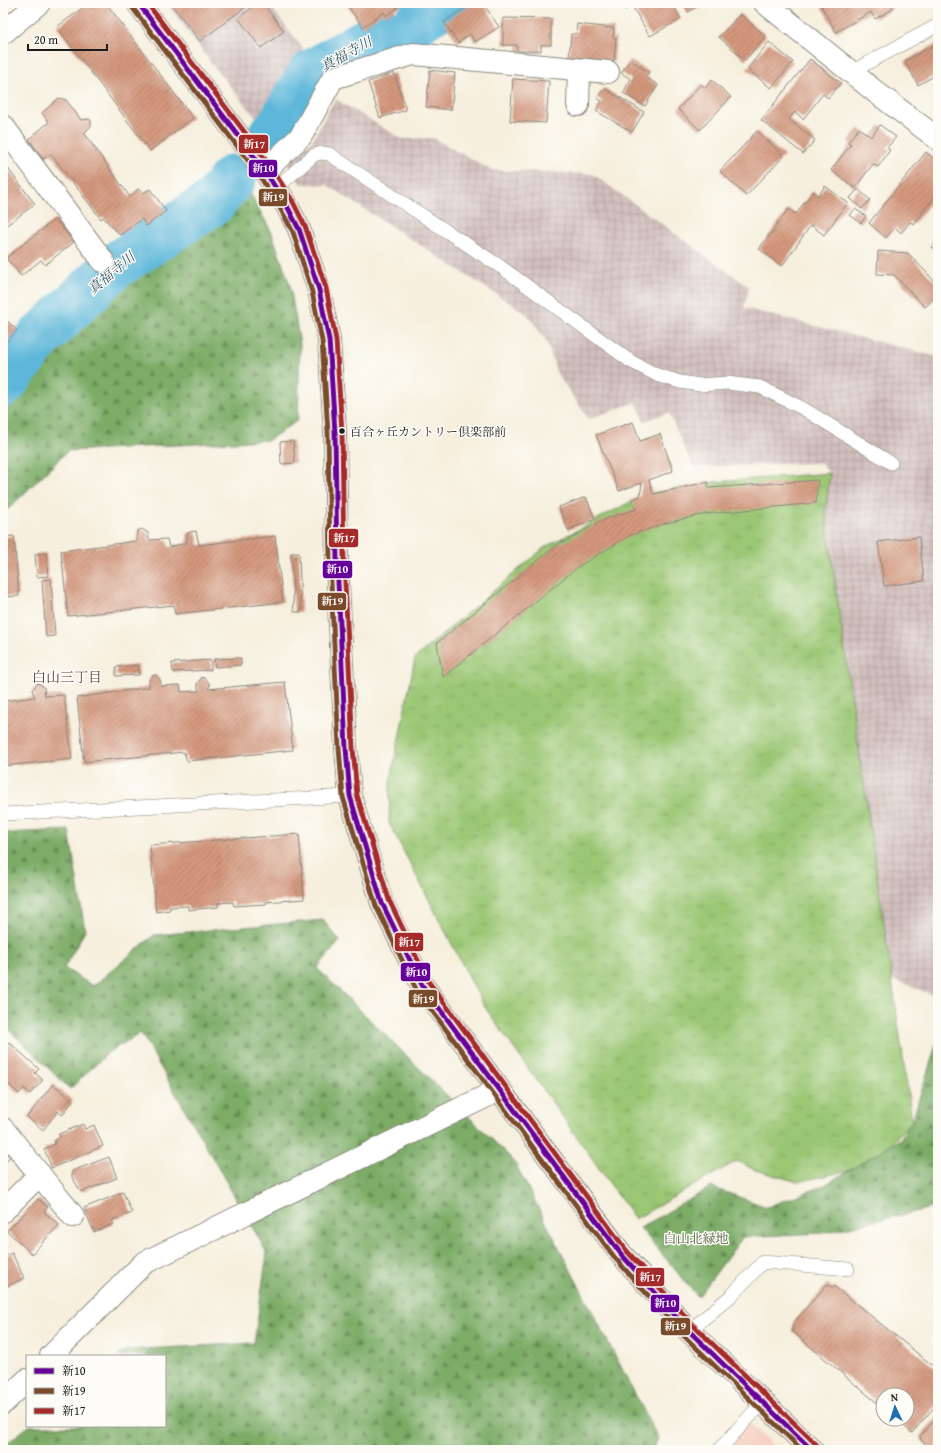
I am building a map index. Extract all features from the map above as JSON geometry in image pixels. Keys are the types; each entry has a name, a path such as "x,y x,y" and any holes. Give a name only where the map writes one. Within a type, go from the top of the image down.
{"street":[{"path":"3,33 38,3"},
{"path":"138,3 271,179 299,229 319,290 329,340 335,432 337,562 346,748 350,796 382,903 422,985 621,1254 689,1331 812,1450"},
{"path":"765,3 938,139"},
{"path":"271,179 301,136 333,78 413,54 608,72"},
{"path":"578,105 579,70"},
{"path":"3,126 103,261"},
{"path":"52,1355 144,1263 499,1090"},
{"path":"3,1129 72,1216"},
{"path":"3,1211 40,1174"},
{"path":"3,1404 26,1381"}],"lane":[{"path":"851,72 938,24"},
{"path":"271,179 314,155 329,154 501,267 630,361 657,375 680,382 700,385 727,384 760,387 804,409 891,463"},
{"path":"3,814 350,796"},
{"path":"689,1331 731,1296 763,1262 848,1270"},
{"path":"719,1450 762,1403"}],"shaded area":[{"path":"167,3 268,3 310,58 276,116 263,126 214,67"},
{"path":"335,99 402,139 433,138 491,170 593,174 749,287 744,308 938,357 938,997 892,979 825,512 830,473 820,463 693,467 669,413 644,421 636,402 589,419 557,374 547,342 527,314 327,185 301,184 287,164 312,141"},
{"path":"741,1414 777,1450 712,1450"}],"green space":[{"path":"234,189 249,191 271,231 290,285 300,345 298,420 269,440 68,451 3,514 3,400 48,340 122,271 219,206"},
{"path":"830,473 825,512 912,1121 871,1165 798,1182 755,1170 737,1161 635,1219 484,1006 389,823 390,783 415,658 545,547 645,494 715,482"},
{"path":"69,830 85,931 64,968 93,986 154,935 323,920 340,941 317,968 514,1161 658,1438 653,1450 3,1450 3,1446 28,1427 166,1427 166,1355 119,1355 126,1350 254,1343 267,1253 141,1033 109,1052 70,1089 3,1024 3,833"},
{"name":"白山北緑地","path":"938,1039 938,1206 823,1233 743,1237 698,1297 640,1228 711,1187 767,1207 825,1185 900,1139 912,1121"}],"building":[{"path":"89,3 106,3 193,118 150,151 57,27"},
{"path":"170,3 251,3 200,41"},
{"path":"258,3 263,3 284,31 261,48 238,18"},
{"path":"345,3 404,3 386,16 384,12 363,27"},
{"path":"473,3 483,3 499,27 475,42 470,34 458,43 444,22"},
{"path":"621,3 672,3 681,19 650,36 632,6 625,10"},
{"path":"683,3 704,3 688,12"},
{"path":"826,3 890,3 893,9 875,19 871,12 836,32 821,6"},
{"path":"740,14 766,36 745,60 719,37"},
{"path":"503,18 551,19 551,45 541,45 541,51 517,51 517,45 503,45"},
{"path":"577,24 614,28 613,38 616,38 614,61 569,57 571,34 576,34"},
{"path":"769,42 793,62 771,88 747,69"},
{"path":"938,43 938,79 936,75 918,85 905,61"},
{"path":"810,59 841,83 828,98 823,94 803,119 795,112 789,119 815,140 803,154 761,120"},
{"path":"630,60 649,72 646,77 658,85 645,106 623,93 631,79 621,73"},
{"path":"430,70 455,73 451,110 426,107"},
{"path":"394,73 406,110 380,118 368,82"},
{"path":"513,79 549,81 546,123 510,121"},
{"path":"712,80 731,97 700,130 678,109 701,84 705,88"},
{"path":"604,88 644,112 632,132 596,111 602,101 597,98"},
{"path":"59,98 66,100 81,120 89,119 91,121 91,126 84,133 130,197 138,189 143,193 150,189 166,211 146,226 142,219 120,235 103,217 101,219 51,154 43,159 29,139 49,122 42,113"},
{"path":"880,125 896,137 887,148 890,150 878,167 873,164 855,188 831,170 851,144 848,142 859,128 871,137"},
{"path":"757,131 784,156 746,196 720,171"},
{"path":"926,152 938,162 938,192 914,224 910,222 901,233 895,227 886,238 869,223"},
{"path":"3,162 35,204 3,228"},
{"path":"825,186 848,203 824,235 811,225 782,266 759,249 788,209 796,214 813,191 818,196"},
{"path":"858,189 870,200 862,209 850,198"},
{"path":"855,209 866,216 861,223 850,215"},
{"path":"55,219 74,242 45,265 41,260 21,276 6,258"},
{"path":"938,240 938,251 932,247"},
{"path":"878,251 908,253 938,285 938,295 925,307 894,275 877,274"},
{"path":"3,317 17,330 3,346"},
{"path":"633,422 640,441 660,434 673,471 649,480 653,494 708,482 708,488 818,480 816,503 705,514 666,523 629,536 579,566 443,677 437,643 562,541 563,543 603,520 636,509 632,500 640,496 642,483 619,491 596,435"},
{"path":"293,441 295,463 281,464 280,442"},
{"path":"586,497 595,519 568,530 559,507"},
{"path":"142,529 148,533 149,540 167,539 169,547 187,543 187,534 196,531 199,545 275,536 283,602 175,614 174,605 68,616 61,551 137,541 137,531"},
{"path":"14,536 19,596 3,597 3,537"},
{"path":"919,537 924,581 884,586 878,542"},
{"path":"46,553 48,576 37,577 35,554"},
{"path":"291,553 299,553 301,612 294,612"},
{"path":"51,579 55,636 46,637 42,580"},
{"path":"241,658 241,665 215,667 214,659"},
{"path":"211,660 211,670 173,672 172,663"},
{"path":"138,665 139,675 116,676 116,667"},
{"path":"156,675 160,680 161,686 180,685 181,692 199,691 197,684 202,677 206,679 210,685 208,689 285,682 293,750 187,761 184,752 84,762 77,698 149,687 149,679"},
{"path":"38,683 44,687 45,696 64,695 72,759 3,766 3,701 35,697 32,690"},
{"path":"299,834 304,899 234,906 233,902 218,903 218,907 188,910 188,906 170,907 170,910 156,912 150,845"},
{"path":"9,1042 39,1069 35,1073 43,1080 30,1094 24,1088 19,1094 3,1079 3,1049"},
{"path":"53,1084 73,1101 62,1115 58,1111 43,1130 27,1117"},
{"path":"83,1124 85,1129 94,1125 103,1146 52,1168 44,1149 55,1144 54,1141 60,1137 59,1134"},
{"path":"3,1142 14,1151 3,1166"},
{"path":"109,1157 117,1178 81,1192 72,1177 72,1171"},
{"path":"123,1192 132,1213 112,1220 114,1224 94,1232 84,1208"},
{"path":"38,1199 48,1207 44,1212 59,1225 32,1254 7,1231"},
{"path":"12,1253 24,1278 3,1288 3,1257"},
{"path":"827,1284 833,1288 834,1286 938,1370 938,1403 912,1433 905,1427 915,1427 915,1387 875,1387 875,1401 792,1331 793,1323"},
{"path":"938,1416 938,1450 930,1450 921,1440 920,1436"}],"waterway":[{"name":"真福寺川","path":"270,137 279,127 311,73 370,39 410,31 420,19 446,3"},
{"name":"真福寺川","path":"3,384 39,338 116,265 213,202 233,178"}],"transit line":[{"name":"新10","path":"138,3 265,171 286,204 299,229 319,290 329,340 335,432 337,562 346,748 350,796 382,903 422,985 621,1254 689,1331 812,1450"},
{"name":"新17","path":"147,3 271,167 292,200 305,226 326,288 336,340 342,432 344,562 353,748 357,795 389,900 428,981 626,1250 694,1326 817,1445"},
{"name":"新19","path":"132,7 259,175 280,208 293,232 312,292 322,341 328,432 330,562 339,748 343,797 376,906 416,989 615,1258 684,1336 802,1450"}],"place":[{"name":"百合ヶ丘カントリー倶楽部前","path":"342,431"}],"district":[{"name":"白山三丁目","path":"67,677"}]}
